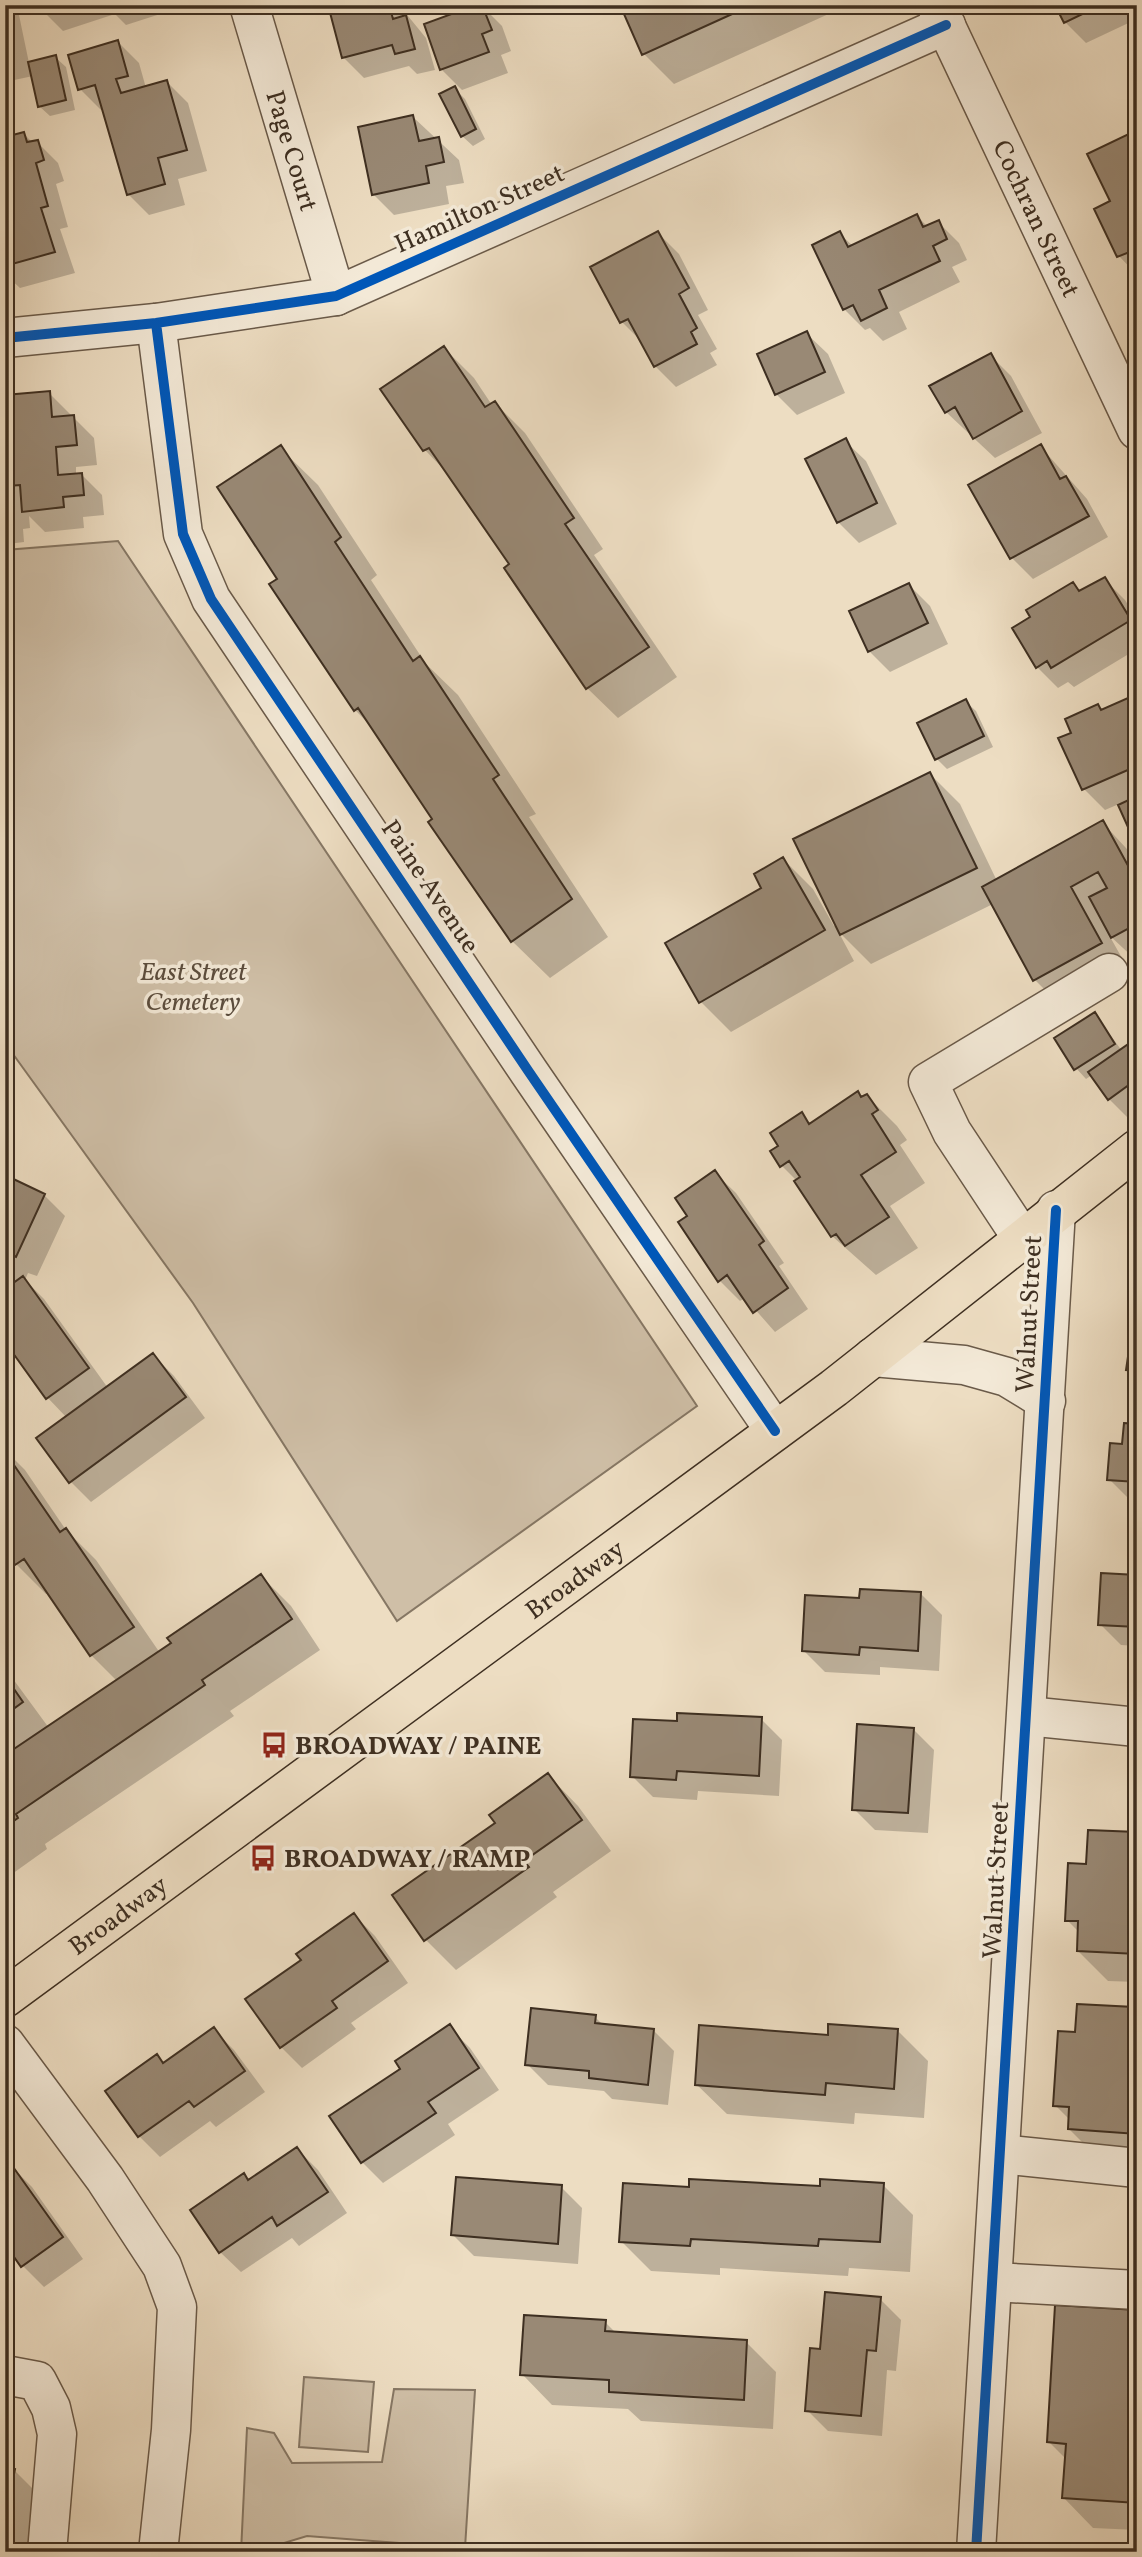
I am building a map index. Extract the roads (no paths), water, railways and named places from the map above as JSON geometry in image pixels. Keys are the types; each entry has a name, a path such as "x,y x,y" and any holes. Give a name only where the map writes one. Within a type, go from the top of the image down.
{"main road":[{"name":"Broadway","path":"5,1998 775,1431 1137,1149"}],"street":[{"name":"Page Court","path":"250,5 337,296"},
{"name":"Hamilton Street","path":"5,338 156,323 337,296 941,15"},
{"name":"Cochran Street","path":"941,15 1137,430"},
{"name":"Paine Avenue","path":"156,323 183,534 211,599 521,1061 775,1431"},
{"path":"1022,1238 952,1132 928,1082 1109,973"},
{"name":"Walnut Street","path":"976,2552 1056,1210"},
{"path":"873,1357 964,1365 1007,1377 1046,1401"},
{"path":"1027,1716 1137,1727"},
{"path":"5,2044 119,2201 162,2266 177,2307 171,2430 158,2552"},
{"path":"1001,2154 1137,2168"},
{"path":"993,2283 1137,2290"},
{"path":"21,2378 51,2408 57,2434 47,2552"}],"place":[{"name":"BROADWAY / PAINE","path":"274,1745"},
{"name":"BROADWAY / RAMP","path":"263,1858"}],"park label":[{"name":"East Street Cemetery","path":"193,986"}]}
